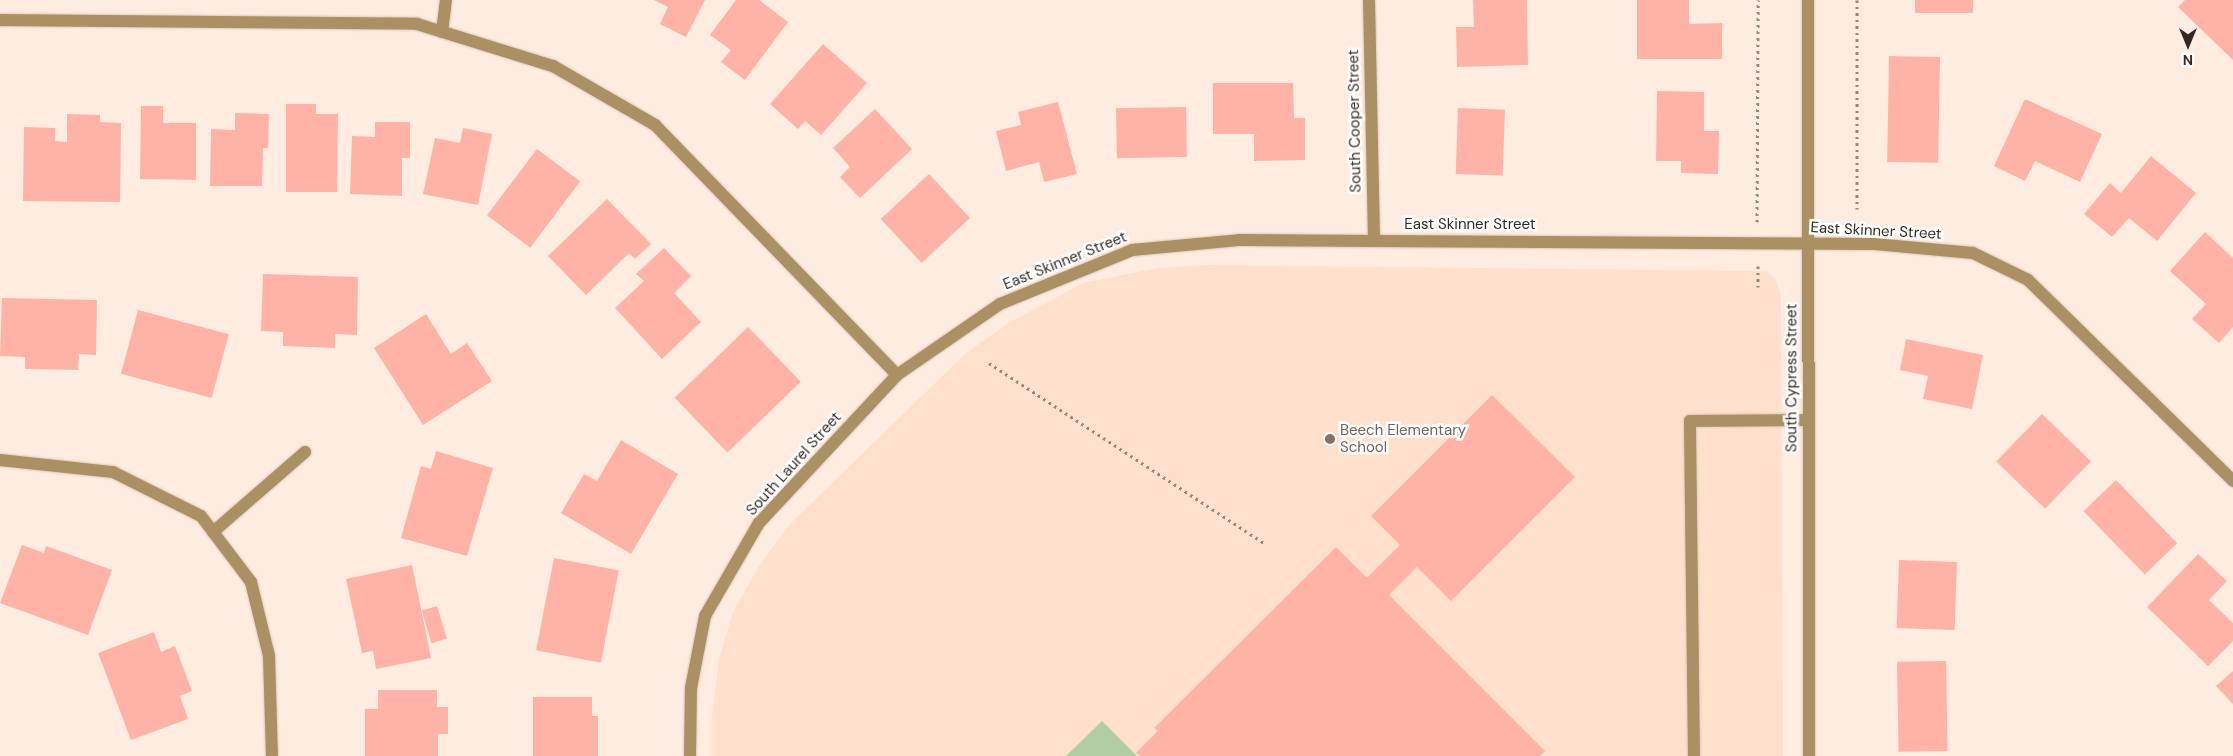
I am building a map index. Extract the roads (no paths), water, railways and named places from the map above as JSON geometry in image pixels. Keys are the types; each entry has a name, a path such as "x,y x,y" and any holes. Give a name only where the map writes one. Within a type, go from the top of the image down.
{"street":[{"path":"442,32 446,0"},
{"name":"South Cooper Street","path":"1369,0 1374,241"},
{"name":"South Cypress Street","path":"1808,0 1809,756"},
{"path":"0,20 417,24 553,66 655,125 897,375"},
{"name":"East Skinner Street","path":"897,375 1000,304 1132,250 1239,240 1874,244 1973,254 2028,280 2233,481"},
{"name":"South Laurel Street","path":"690,756 691,688 706,616 759,523 897,375"},
{"path":"1694,756 1690,421 1808,420"},
{"path":"213,532 305,452"},
{"path":"0,460 113,472 201,516 251,582 269,656 272,756"}],"place":[{"name":"Beech Elementary School","path":"1330,439"}]}
